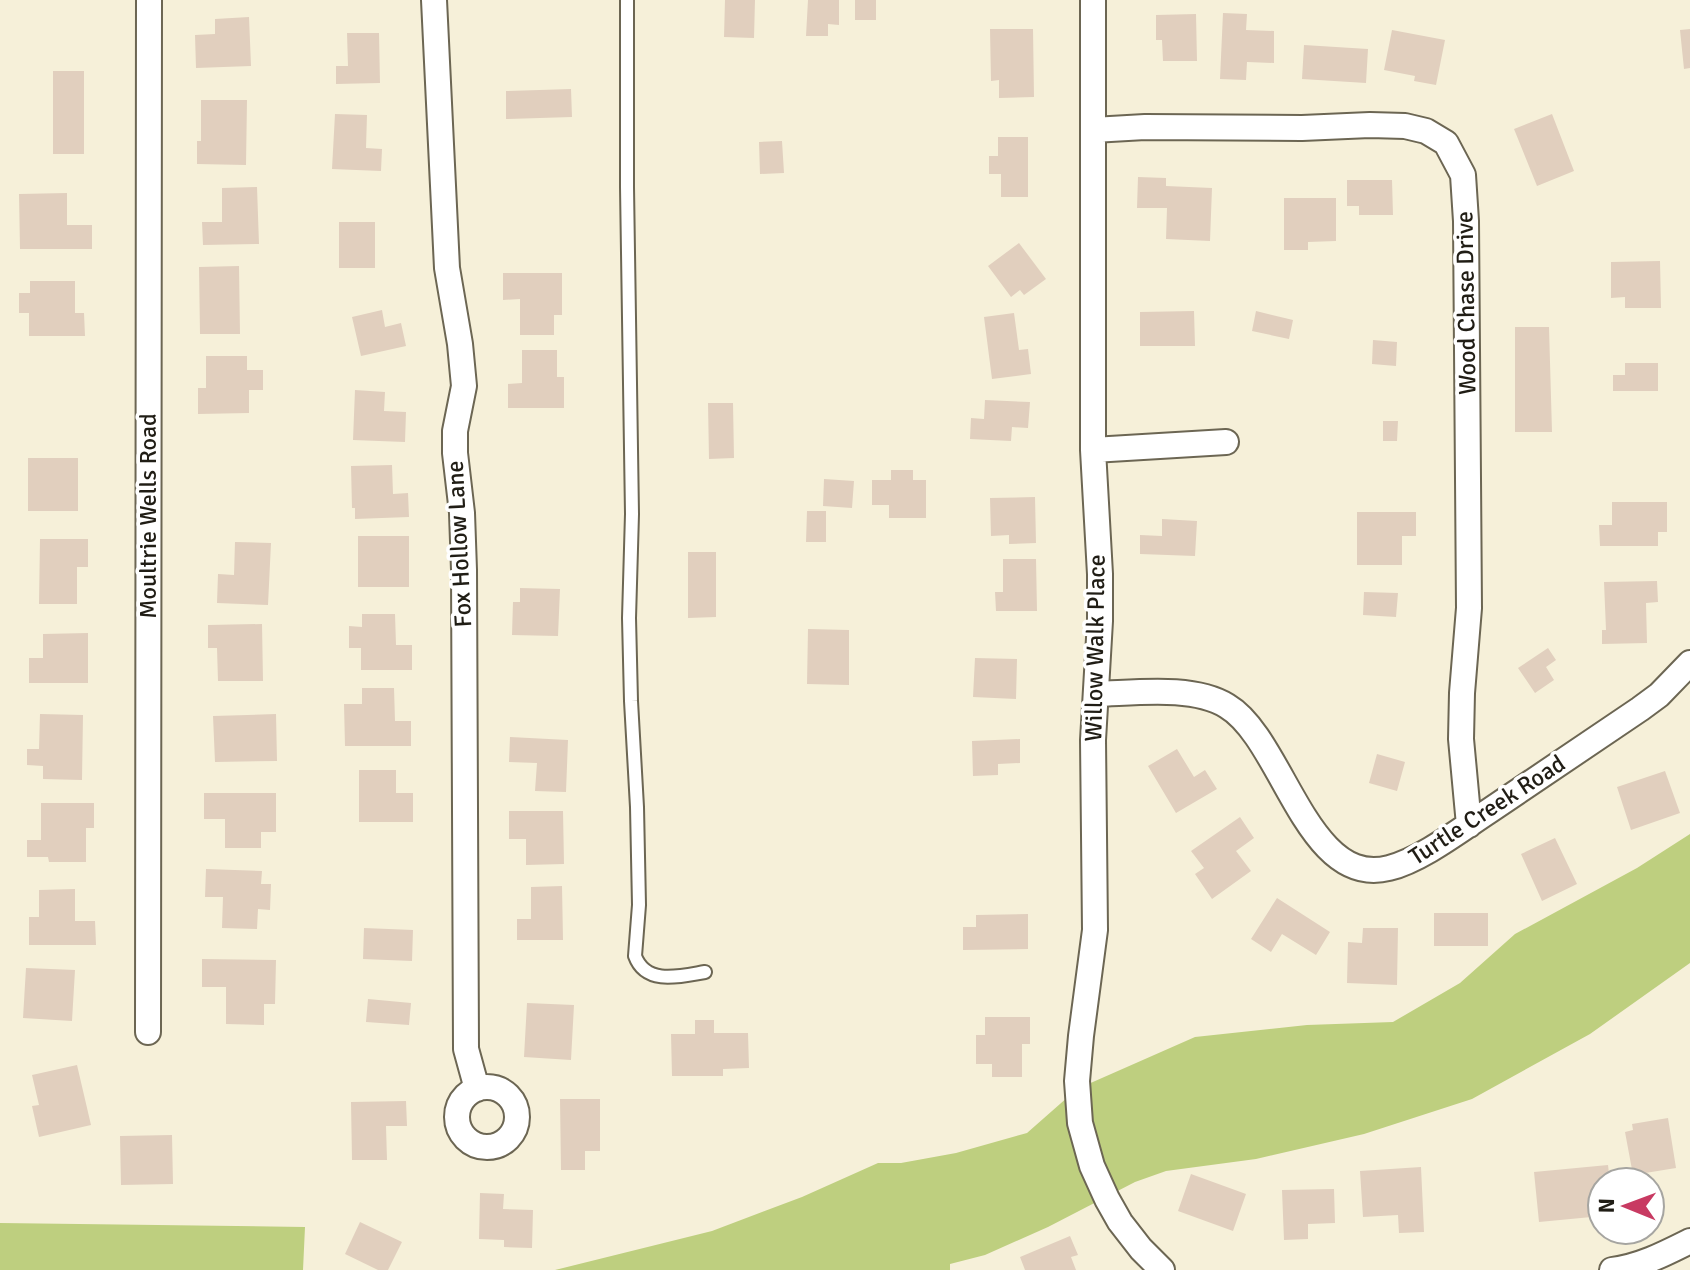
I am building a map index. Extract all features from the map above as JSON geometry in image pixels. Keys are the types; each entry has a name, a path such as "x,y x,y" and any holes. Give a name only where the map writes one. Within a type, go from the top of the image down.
{"street":[{"name":"Moultrie Wells Road","path":"148,1032 149,0"},
{"name":"Fox Hollow Lane","path":"434,0 447,268 464,386 455,431 455,453 464,570 466,1049 477,1089"},
{"name":"Willow Walk Place","path":"1093,0 1093,450 1100,621 1093,740 1095,930 1077,1081 1080,1123 1092,1166 1120,1222 1162,1270"},
{"name":"Wood Chase Drive","path":"1093,130 1405,126 1426,131 1446,143 1463,175 1466,221 1469,608 1461,739 1469,825"},
{"path":"1093,450 1226,442"},
{"name":"Turtle Creek Road","path":"1096,694 1177,692 1202,696 1227,706 1244,720 1307,820 1333,854 1353,866 1372,871 1407,863 1469,825 1649,702 1690,663"},
{"path":"1612,1270 1657,1258 1690,1241"}],"lane":[{"path":"627,0 632,514 629,618 639,905 635,956 637,962 655,976 674,977 705,972"}],"green space":[{"path":"1690,834 1690,963 1590,1034 1472,1099 1364,1134 1256,1159 1166,1171 1135,1182 985,1255 950,1264 950,1270 555,1270 712,1231 802,1197 878,1163 901,1163 956,1153 1027,1133 1077,1089 1195,1037 1307,1025 1393,1022 1460,983 1515,934 1637,868"},
{"path":"0,1223 305,1227 303,1270 0,1270"}],"building":[{"path":"725,0 755,0 754,38 724,37"},
{"path":"808,0 839,0 839,25 828,24 828,36 806,36"},
{"path":"855,0 876,0 876,20 855,20"},
{"path":"1223,13 1247,14 1246,30 1274,31 1274,63 1247,62 1246,80 1220,79"},
{"path":"1196,14 1197,61 1163,61 1162,40 1156,40 1156,15"},
{"path":"249,17 251,66 196,68 195,35 215,34 215,19"},
{"path":"990,29 1033,29 1034,97 999,98 999,80 991,81"},
{"path":"1690,29 1690,68 1684,69 1680,30"},
{"path":"1392,30 1445,40 1436,85 1414,81 1415,76 1384,70"},
{"path":"347,33 379,33 380,83 336,84 336,66 348,66"},
{"path":"1304,45 1368,49 1366,83 1302,79"},
{"path":"53,71 84,71 84,154 53,154"},
{"path":"571,89 572,117 506,119 506,91"},
{"path":"201,100 247,100 246,165 197,164 197,141 201,141"},
{"path":"335,114 367,115 366,148 382,149 381,171 332,169"},
{"path":"1552,114 1574,171 1537,186 1514,129"},
{"path":"998,137 1028,137 1028,197 1001,197 1001,174 989,174 989,156 998,156"},
{"path":"782,141 784,173 760,174 759,142"},
{"path":"1138,177 1166,178 1166,186 1212,188 1210,241 1166,239 1167,208 1137,208"},
{"path":"1347,180 1392,180 1393,215 1359,215 1359,206 1347,206"},
{"path":"257,187 259,244 203,245 202,222 222,222 222,188"},
{"path":"67,193 67,225 92,225 92,249 20,249 19,194"},
{"path":"1284,198 1336,198 1336,241 1308,242 1308,250 1284,250"},
{"path":"339,222 375,222 375,268 339,268"},
{"path":"1019,243 1046,279 1024,295 1020,290 1011,297 988,266"},
{"path":"1660,261 1661,308 1625,308 1625,297 1611,298 1611,262"},
{"path":"239,266 240,334 200,334 199,267"},
{"path":"503,273 562,273 562,315 554,315 554,335 520,335 520,299 503,300"},
{"path":"30,281 75,281 75,313 84,313 85,336 29,336 29,313 19,313 19,293 30,293"},
{"path":"382,310 385,327 401,323 406,346 361,356 352,317"},
{"path":"1194,311 1195,346 1140,346 1140,312"},
{"path":"1256,311 1293,320 1289,339 1252,331"},
{"path":"1014,313 1019,350 1028,349 1031,374 992,379 984,317"},
{"path":"1515,327 1549,327 1552,432 1515,432"},
{"path":"1373,340 1397,342 1396,366 1372,364"},
{"path":"522,350 557,350 557,377 564,377 564,408 508,408 508,384 522,383"},
{"path":"206,356 247,356 247,370 263,370 263,390 249,390 249,413 198,414 198,388 206,388"},
{"path":"1625,363 1658,363 1658,391 1613,391 1613,375 1625,375"},
{"path":"355,390 385,392 384,411 406,412 405,442 353,440"},
{"path":"985,400 1030,402 1028,428 1012,427 1011,441 970,439 971,418 984,419"},
{"path":"708,403 733,403 734,458 709,459"},
{"path":"1383,421 1398,421 1397,441 1383,441"},
{"path":"28,458 78,458 78,511 28,511"},
{"path":"392,465 393,494 408,493 409,517 355,519 351,466"},
{"path":"891,470 913,470 913,480 926,480 926,518 889,518 889,505 872,505 872,480 891,480"},
{"path":"824,479 854,481 852,508 823,506"},
{"path":"1035,497 1036,543 1009,544 1009,535 991,536 990,498"},
{"path":"1612,502 1667,502 1667,532 1658,532 1658,546 1600,546 1599,525 1612,525"},
{"path":"807,511 826,511 826,542 806,542"},
{"path":"1357,512 1416,512 1416,536 1402,536 1402,565 1357,565"},
{"path":"1162,519 1197,521 1195,556 1140,554 1140,535 1162,536"},
{"path":"358,536 409,536 409,587 358,587"},
{"path":"40,539 88,539 88,567 77,567 77,604 39,604"},
{"path":"235,542 271,543 268,605 217,603 218,574 234,575"},
{"path":"688,552 716,552 716,617 688,618"},
{"path":"1003,559 1036,559 1037,611 996,611 995,592 1003,592"},
{"path":"1657,581 1658,602 1646,603 1647,643 1602,644 1602,630 1606,630 1604,582"},
{"path":"520,588 560,589 558,636 512,635 513,602 520,602"},
{"path":"1364,592 1398,593 1396,617 1363,615"},
{"path":"362,614 395,614 396,645 412,645 412,670 361,670 361,648 349,648 349,626 362,627"},
{"path":"262,624 263,681 218,681 217,648 208,648 208,625"},
{"path":"808,629 849,630 849,685 807,684"},
{"path":"88,633 88,683 29,683 29,658 43,658 43,634"},
{"path":"1548,648 1556,660 1546,667 1554,680 1535,693 1518,668"},
{"path":"975,658 1017,659 1016,699 973,697"},
{"path":"362,688 394,688 395,721 411,721 411,746 345,746 344,704 362,704"},
{"path":"40,714 83,715 82,780 43,779 43,766 27,765 27,749 39,749"},
{"path":"276,714 277,761 215,762 213,716"},
{"path":"510,737 568,740 566,792 535,791 537,763 509,762"},
{"path":"1020,739 1020,763 998,764 998,775 973,776 972,741"},
{"path":"1177,749 1194,777 1205,770 1217,789 1176,813 1148,766"},
{"path":"1377,754 1405,762 1397,791 1369,783"},
{"path":"359,770 396,770 396,793 413,793 413,822 359,822"},
{"path":"1665,771 1680,813 1631,830 1617,787"},
{"path":"204,793 276,793 276,832 261,832 261,848 225,848 225,819 204,819"},
{"path":"41,803 94,803 94,828 86,828 86,862 49,862 48,857 27,857 27,840 41,840"},
{"path":"509,811 563,811 564,864 526,865 526,839 509,839"},
{"path":"1240,817 1254,838 1236,851 1251,871 1212,899 1195,874 1204,868 1191,851"},
{"path":"1555,838 1577,884 1542,901 1521,854"},
{"path":"206,869 262,871 261,884 271,884 270,910 258,909 257,929 222,928 223,897 205,897"},
{"path":"562,886 563,940 517,940 517,919 531,919 531,887"},
{"path":"75,889 75,921 95,921 96,945 29,945 29,917 39,917 39,890"},
{"path":"1277,898 1330,932 1316,955 1282,934 1271,952 1251,939"},
{"path":"1434,913 1488,913 1488,946 1434,946"},
{"path":"1028,914 1028,949 963,950 963,927 976,927 976,915"},
{"path":"364,928 413,930 412,961 363,959"},
{"path":"1363,928 1398,928 1397,985 1347,983 1348,942 1362,943"},
{"path":"202,959 276,960 275,1004 264,1004 264,1025 226,1024 226,987 202,987"},
{"path":"26,968 75,970 72,1021 23,1018"},
{"path":"368,999 411,1003 409,1025 366,1022"},
{"path":"527,1003 574,1005 571,1060 524,1057"},
{"path":"985,1017 1030,1017 1030,1044 1022,1044 1022,1077 992,1077 992,1064 976,1064 976,1035 985,1035"},
{"path":"695,1020 714,1020 714,1033 748,1033 749,1068 723,1069 723,1076 672,1076 671,1034 695,1034"},
{"path":"77,1065 91,1125 39,1137 32,1106 39,1105 32,1075"},
{"path":"560,1099 600,1099 600,1151 585,1151 585,1170 561,1170"},
{"path":"406,1101 407,1126 386,1126 387,1160 352,1160 351,1102"},
{"path":"1668,1118 1676,1168 1631,1166 1625,1132 1633,1130 1632,1124"},
{"path":"172,1135 173,1184 121,1185 120,1136"},
{"path":"1421,1167 1424,1232 1399,1233 1398,1215 1363,1217 1360,1171"},
{"path":"1586,1167 1586,1218 1539,1222 1534,1172"},
{"path":"1191,1174 1246,1194 1233,1231 1178,1211"},
{"path":"1334,1189 1335,1223 1308,1224 1308,1239 1284,1240 1282,1190"},
{"path":"480,1193 504,1194 503,1209 533,1210 532,1248 504,1247 504,1240 479,1239"},
{"path":"360,1222 402,1242 388,1270 378,1270 345,1254"},
{"path":"1070,1236 1078,1255 1071,1257 1076,1270 1025,1270 1020,1257"}]}
